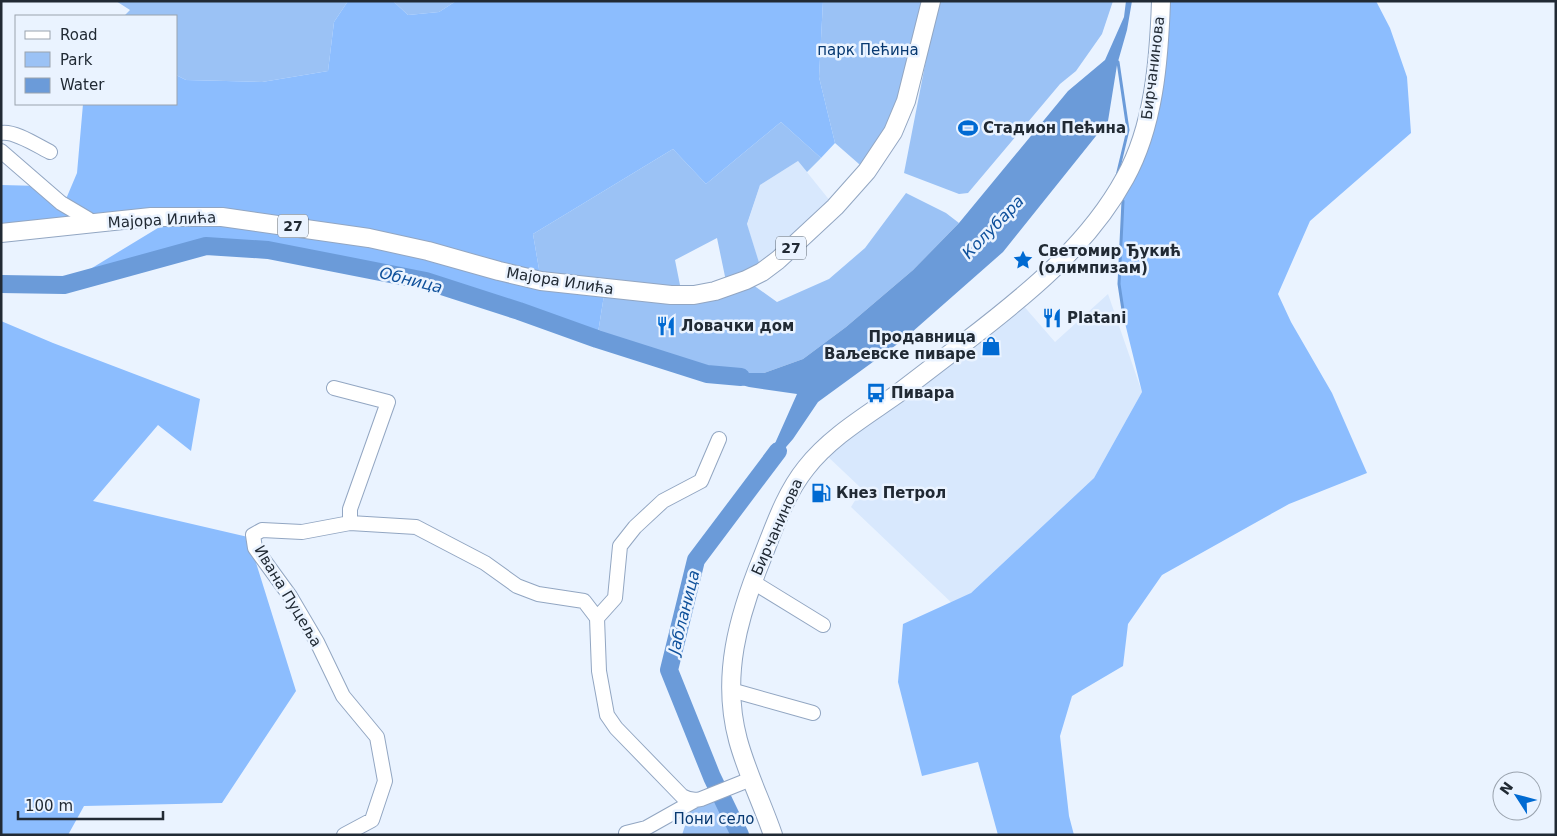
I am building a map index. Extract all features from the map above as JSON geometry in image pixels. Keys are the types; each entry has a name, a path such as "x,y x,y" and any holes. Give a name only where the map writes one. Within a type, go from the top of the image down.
{"main road":[{"name":"Мајора Илића","path":"1,233 151,217 222,216 369,238 428,251 541,281 671,295 694,295 715,292 762,272 778,260 835,207 868,171 892,132 906,101 931,1"},
{"name":"Бирчанинова","path":"773,835 737,737 731,690 732,659 738,625 786,500 797,480 813,459 832,441 903,390 1018,300 1073,248 1110,202 1135,158 1148,118 1162,1"}],"street":[{"path":"1,133 16,135 50,152"},
{"path":"1,151 61,203 88,219 92,224"},
{"path":"334,388 388,402 350,508 350,523"},
{"path":"692,799 616,728 607,715 599,671 597,618 615,598 620,546 634,527 663,500 701,481 718,439"},
{"name":"Ивана Пуцеља","path":"344,835 372,820 385,781 377,737 343,696 317,642 290,596 255,548 253,535 262,530 302,532 350,523 416,527 485,563 517,586 538,594 584,601 597,618"},
{"path":"753,582 823,625"},
{"path":"731,690 814,713"},
{"path":"626,834 646,828 692,799 751,779"}],"shaded area":[{"path":"348,1 393,1 408,15 439,12 456,1 823,1 819,77 835,143 821,158 781,122 706,184 673,149 533,234 541,281 605,289 597,339 426,281 268,250 206,246 64,285 176,217 1,233 1,185 41,186 66,199 77,173 83,105 178,105 178,76 186,80 262,82 328,71 334,22"},
{"path":"1161,1 1376,1 1390,28 1407,77 1411,133 1310,221 1278,294 1291,322 1332,393 1367,473 1289,504 1162,575 1128,624 1123,666 1072,696 1060,736 1069,816 1074,835 998,835 978,762 922,776 898,682 903,624 971,593 1094,478 1142,392 1125,323 1119,284 1122,201 1115,195 1135,158"},
{"path":"798,161 835,207 762,272 747,225 760,185"},
{"path":"1108,294 1142,392 1094,478 955,606 851,507 862,489 824,453 1022,304 1055,342"},
{"path":"1,321 53,343 200,399 191,451 158,425 93,501 248,537 296,691 222,803 84,806 68,835 1,835"}],"green space":[{"path":"116,1 348,1 334,22 328,71 262,82 186,80 178,76 178,15 125,15 130,10"},
{"path":"393,1 456,1 439,12 408,15"},
{"name":"парк Пећина","path":"823,1 931,1 898,122 867,171 835,143 819,77"},
{"name":"Стадион Пећина","path":"940,1 1113,1 1102,34 1076,71 1060,84 968,193 959,194 904,173 933,24"},
{"path":"781,122 821,158 807,172 798,161 760,185 747,224 762,272 746,280 777,302 829,279 865,248 906,193 946,213 959,223 913,270 846,327 803,359 764,373 709,376 597,339 605,289 541,281 533,234 673,149 706,184","holes":["717,238 727,286 682,295 675,260"]},
{"name":"Пони село","path":"723,798 740,835 682,835 690,810"}],"water":[{"name":"Колубара","path":"1126,1 1132,1 1127,30 1117,65 1108,121 1003,252 903,340 818,402 793,439 760,477 797,394 749,387 709,376 764,373 803,359 846,327 913,270 959,223 1068,91 1105,60 1124,17"}],"waterway":[{"path":"1117,176 1128,130 1118,62"},
{"path":"1120,198 1123,201 1119,284 1125,323"},
{"name":"Обница","path":"1,284 64,285 206,246 268,250 426,281 707,374 741,377"},
{"name":"Јабланица","path":"740,835 712,777 669,670 696,560 778,451"}],"place":[{"name":"Стадион Пећина","path":"968,128"},
{"name":"Светомир Ђукић (олимпизам)","path":"1023,260"},
{"name":"Platani","path":"1052,318"},
{"name":"Ловачки дом","path":"666,326"},
{"name":"Продавница Ваљевске пиваре","path":"991,346"},
{"name":"Пивара","path":"876,393"},
{"name":"Кнез Петрол","path":"821,493"}]}
